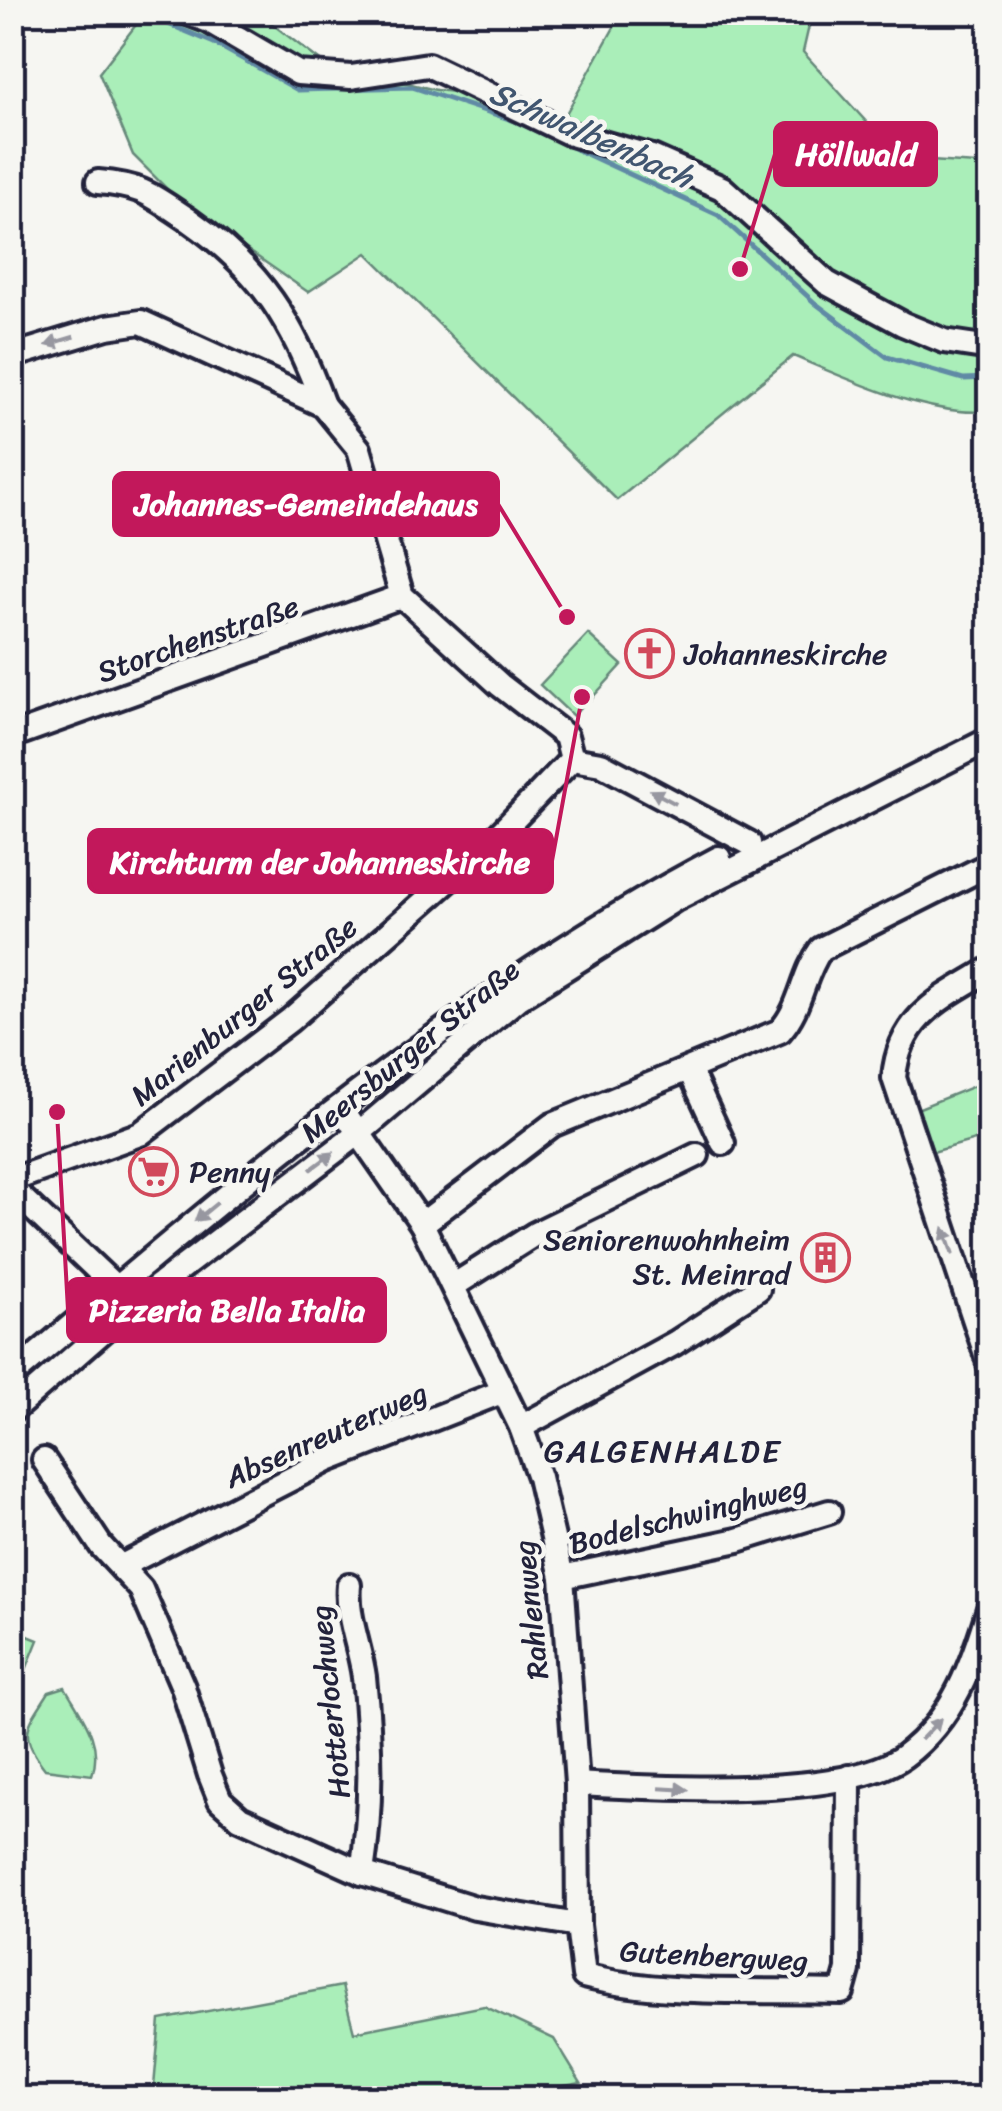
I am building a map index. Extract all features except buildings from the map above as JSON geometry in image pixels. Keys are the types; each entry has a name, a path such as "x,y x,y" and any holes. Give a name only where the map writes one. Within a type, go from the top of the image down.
{"street":[{"path":"186,12 298,73 351,76 428,65 571,134 652,157 722,188 827,283 903,324 944,340 990,348"},
{"path":"98,182 138,186 227,247 262,283 290,325 324,406 359,450 402,596 500,685 566,736 572,759 601,764 749,843"},
{"path":"12,356 108,326 141,322 157,326 324,406"},
{"name":"Storchenstraße","path":"12,736 402,596"},
{"name":"Meersburger Straße","path":"12,1376 116,1286 508,985 666,886 938,752 990,722"},
{"name":"Meersburger Straße","path":"12,1411 133,1305 359,1133 517,1000 674,900 990,740"},
{"name":"Marienburger Straße","path":"12,1180 140,1134 290,1020 491,843 572,759"},
{"path":"422,1224 552,1124 780,1030 796,1010 806,974 821,949 990,864"},
{"path":"990,969 944,996 912,1026 896,1055 894,1078 990,1366"},
{"path":"689,1069 723,1143"},
{"name":"Rahlenweg","path":"342,1109 422,1224 521,1427 539,1477 562,1577 577,1784 578,1925 584,1976"},
{"path":"453,1286 535,1234 698,1155"},
{"path":"12,1189 133,1305"},
{"path":"521,1427 675,1344 758,1289"},
{"name":"Absenreuterweg","path":"122,1566 328,1460 504,1391"},
{"path":"44,1460 101,1546 142,1589 162,1630 220,1800 240,1818 362,1873 475,1908 578,1925"},
{"name":"Bodelschwinghweg","path":"562,1577 738,1540 829,1512"},
{"name":"Hotterlochweg","path":"349,1585 348,1603 364,1675 372,1775 362,1873"},
{"path":"577,1784 696,1790 848,1777 901,1758 936,1726 965,1682 990,1605"},
{"name":"Gutenbergweg","path":"584,1976 609,1982 687,1987 842,1992 848,1970 848,1777"}],"green space":[{"path":"145,13 258,13 323,63 436,90 520,99 563,119 622,13 812,13 803,52 900,159 977,164 989,157 989,411 966,412 916,403 793,356 617,500 367,253 308,292 183,205 133,155 99,73"},
{"path":"588,634 622,665 591,699 579,688 573,695 583,705 573,716 540,685"},
{"path":"989,1080 989,1136 933,1152 917,1109"},
{"path":"13,1630 38,1640 13,1702"},
{"path":"65,1687 93,1740 92,1775 45,1769 28,1738 31,1722 49,1692"},
{"path":"342,1986 354,2032 484,2006 554,2039 581,2083 498,2098 153,2098 160,2020"}],"waterway":[{"name":"Schwalbenbach","path":"139,12 214,43 298,90 412,87 515,121 718,215 815,303 887,357 963,379 990,378"}],"place":[{"name":"Höllwald","path":"740,269"},
{"name":"Johannes-Gemeindehaus","path":"567,617"},
{"name":"Johanneskirche","path":"649,654"},
{"name":"Kirchturm der Johanneskirche","path":"582,697"},
{"name":"Pizzeria Bella Italia","path":"57,1112"},
{"name":"Penny","path":"154,1172"},
{"name":"Seniorenwohnheim St. Meinrad","path":"825,1257"}],"district":[{"name":"GALGENHALDE","path":"663,1451"}]}
